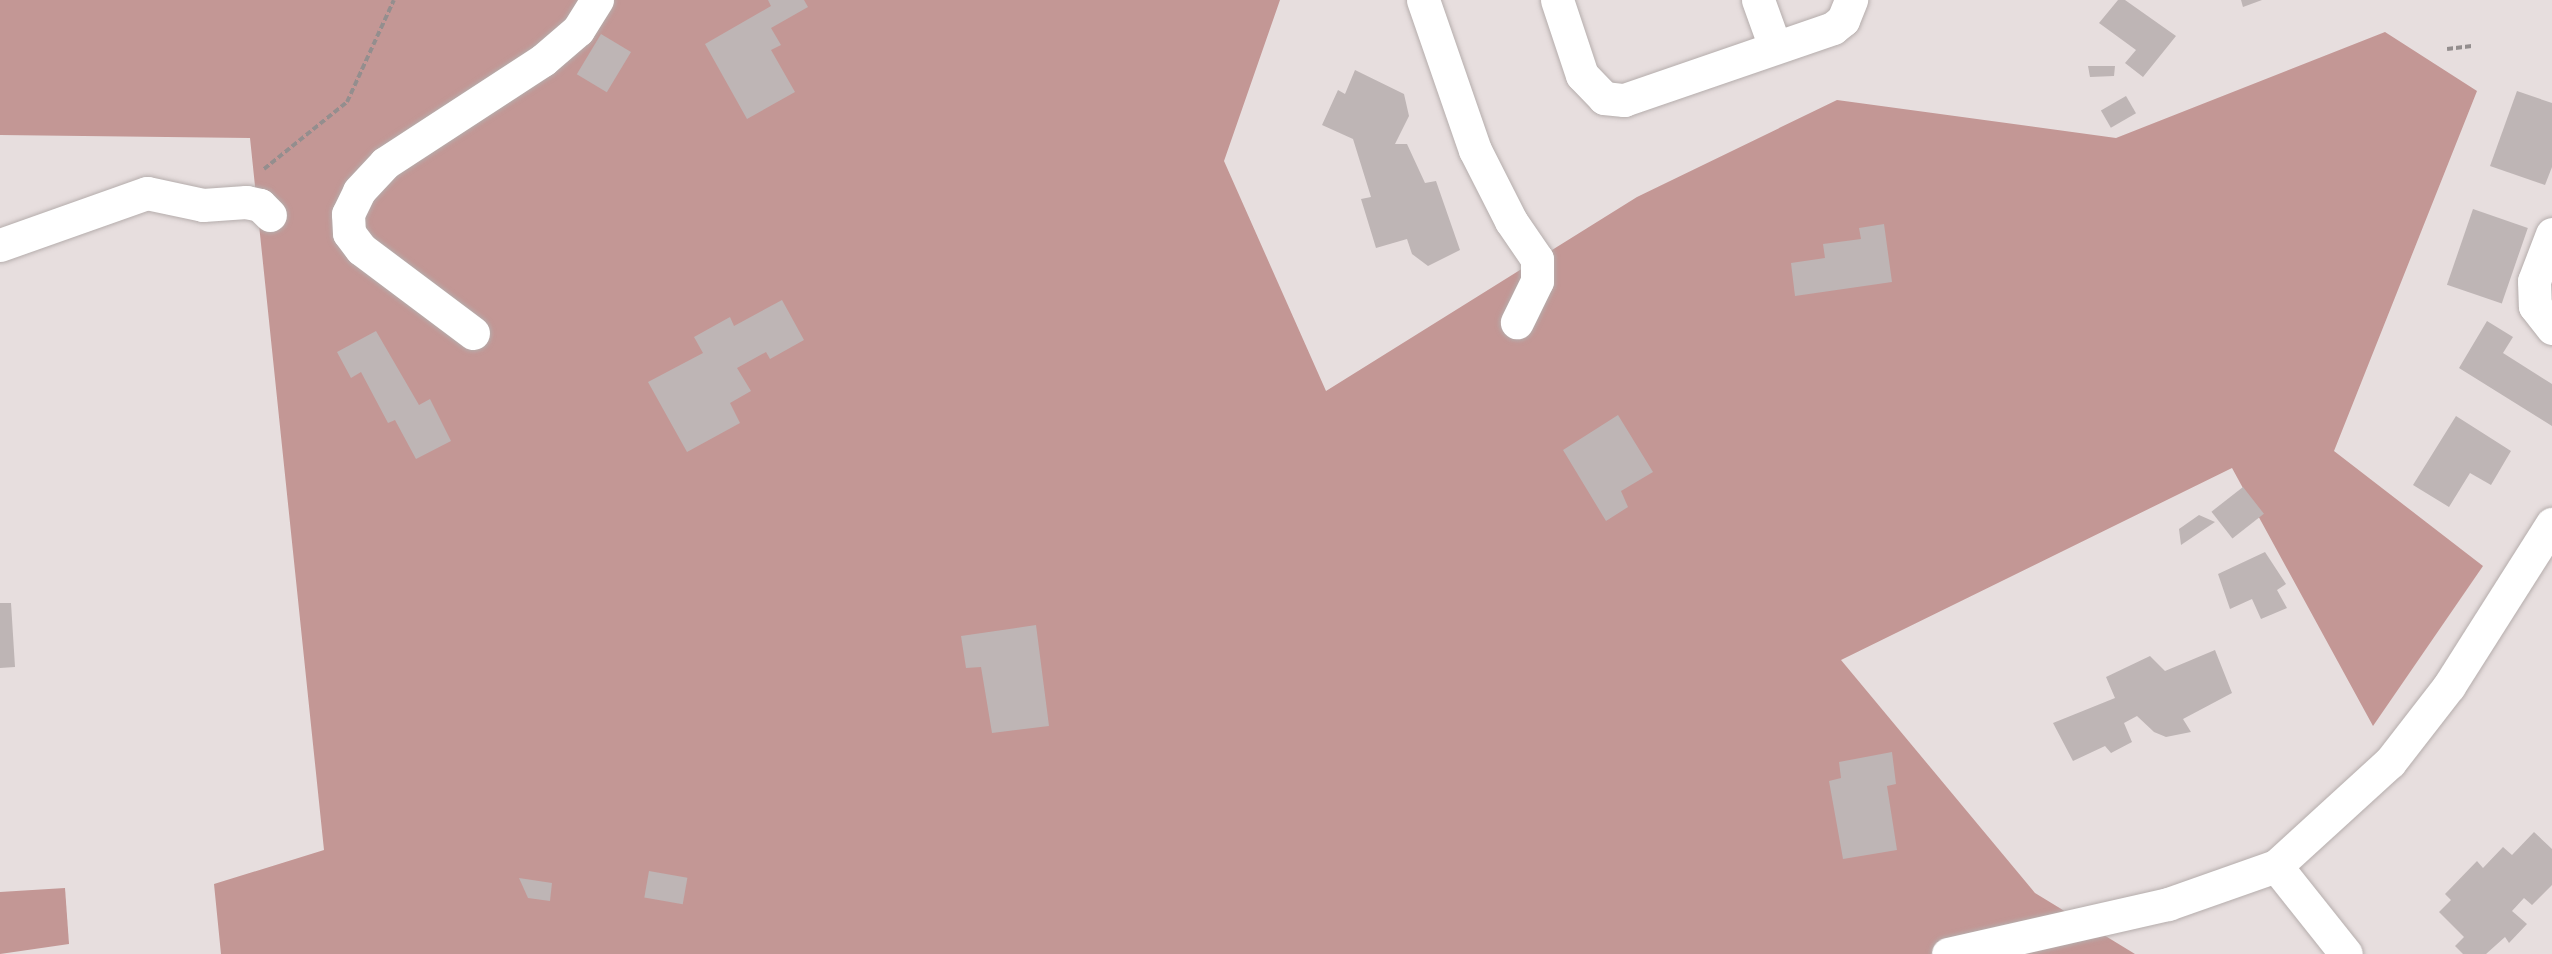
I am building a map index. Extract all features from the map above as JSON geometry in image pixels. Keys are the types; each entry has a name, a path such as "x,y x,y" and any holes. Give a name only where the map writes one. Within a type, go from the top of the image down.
{"street":[{"path":"473,333 361,249 349,233 348,214 359,191 386,164 543,60 578,30 597,0"},
{"path":"1423,0 1475,150 1511,221 1537,259 1537,281 1517,322"},
{"path":"1557,0 1582,75 1604,98 1624,100 1833,28 1844,20 1851,0"},
{"path":"1758,0 1775,48"},
{"path":"0,245 139,194 203,204 258,208"},
{"path":"2552,234 2534,281 2535,306 2552,328"},
{"path":"1948,954 2168,904 2276,866 2390,762 2449,686 2552,524"},
{"path":"2276,866 2346,954"}],"path":[{"path":"258,208 272,161 347,102 394,0"},
{"path":"2447,49 2472,46"}],"shaded area":[{"path":"0,0 1280,0 1224,161 1326,391 1637,197 1837,100 2116,138 2385,32 2477,91 2334,451 2483,566 2373,726 2232,468 1841,660 2035,893 2135,954 221,954 214,884 324,850 250,138 0,135"},
{"path":"65,888 69,944 0,954 0,892"}],"building":[{"path":"768,0 804,0 808,7 771,28 781,45 771,50 795,92 747,119 705,44 771,6"},
{"path":"2118,0 2125,0 2176,36 2143,77 2125,63 2136,50 2099,23"},
{"path":"2241,0 2262,0 2243,7"},
{"path":"601,34 631,52 607,92 577,74"},
{"path":"2088,66 2115,66 2114,76 2090,77"},
{"path":"1355,70 1404,94 1409,116 1395,144 1407,144 1425,183 1436,181 1460,250 1428,266 1412,254 1407,239 1376,248 1361,199 1371,197 1353,139 1322,125 1338,90 1345,94"},
{"path":"2517,91 2552,103 2552,167 2545,185 2490,166"},
{"path":"2126,96 2136,113 2111,128 2101,110"},
{"path":"2473,209 2528,228 2502,304 2447,285"},
{"path":"1884,224 1892,282 1795,296 1791,263 1825,258 1823,244 1861,239 1859,228"},
{"path":"782,300 804,340 770,359 766,352 737,368 751,391 730,403 740,423 687,452 648,382 703,353 694,337 730,317 734,326"},
{"path":"2487,321 2513,337 2503,353 2552,384 2552,426 2459,368"},
{"path":"376,331 419,405 430,399 451,441 416,459 395,420 388,423 361,372 351,378 337,352"},
{"path":"1618,415 1653,472 1621,491 1628,507 1606,521 1563,450"},
{"path":"2456,416 2511,451 2491,485 2470,473 2449,507 2413,485"},
{"path":"2243,487 2264,514 2232,538 2211,512"},
{"path":"2199,515 2215,522 2181,545 2179,529"},
{"path":"2265,552 2286,584 2277,590 2287,608 2261,619 2252,599 2230,609 2218,574"},
{"path":"0,603 11,603 15,667 0,668"},
{"path":"1036,625 1049,726 992,733 981,667 966,668 961,636"},
{"path":"2215,650 2232,693 2183,719 2191,732 2166,737 2154,732 2137,716 2124,723 2132,742 2111,753 2105,746 2073,761 2053,723 2115,698 2106,677 2150,656 2165,671"},
{"path":"1892,752 1896,784 1887,786 1897,850 1843,859 1829,781 1841,778 1839,762"},
{"path":"2534,832 2552,849 2552,885 2532,905 2524,898 2512,911 2527,924 2509,943 2505,937 2486,954 2463,954 2455,946 2464,937 2439,912 2451,900 2445,894 2477,861 2483,868 2503,847 2512,855"},
{"path":"649,871 687,878 683,904 644,898"},
{"path":"519,878 552,883 550,901 528,898"}]}
